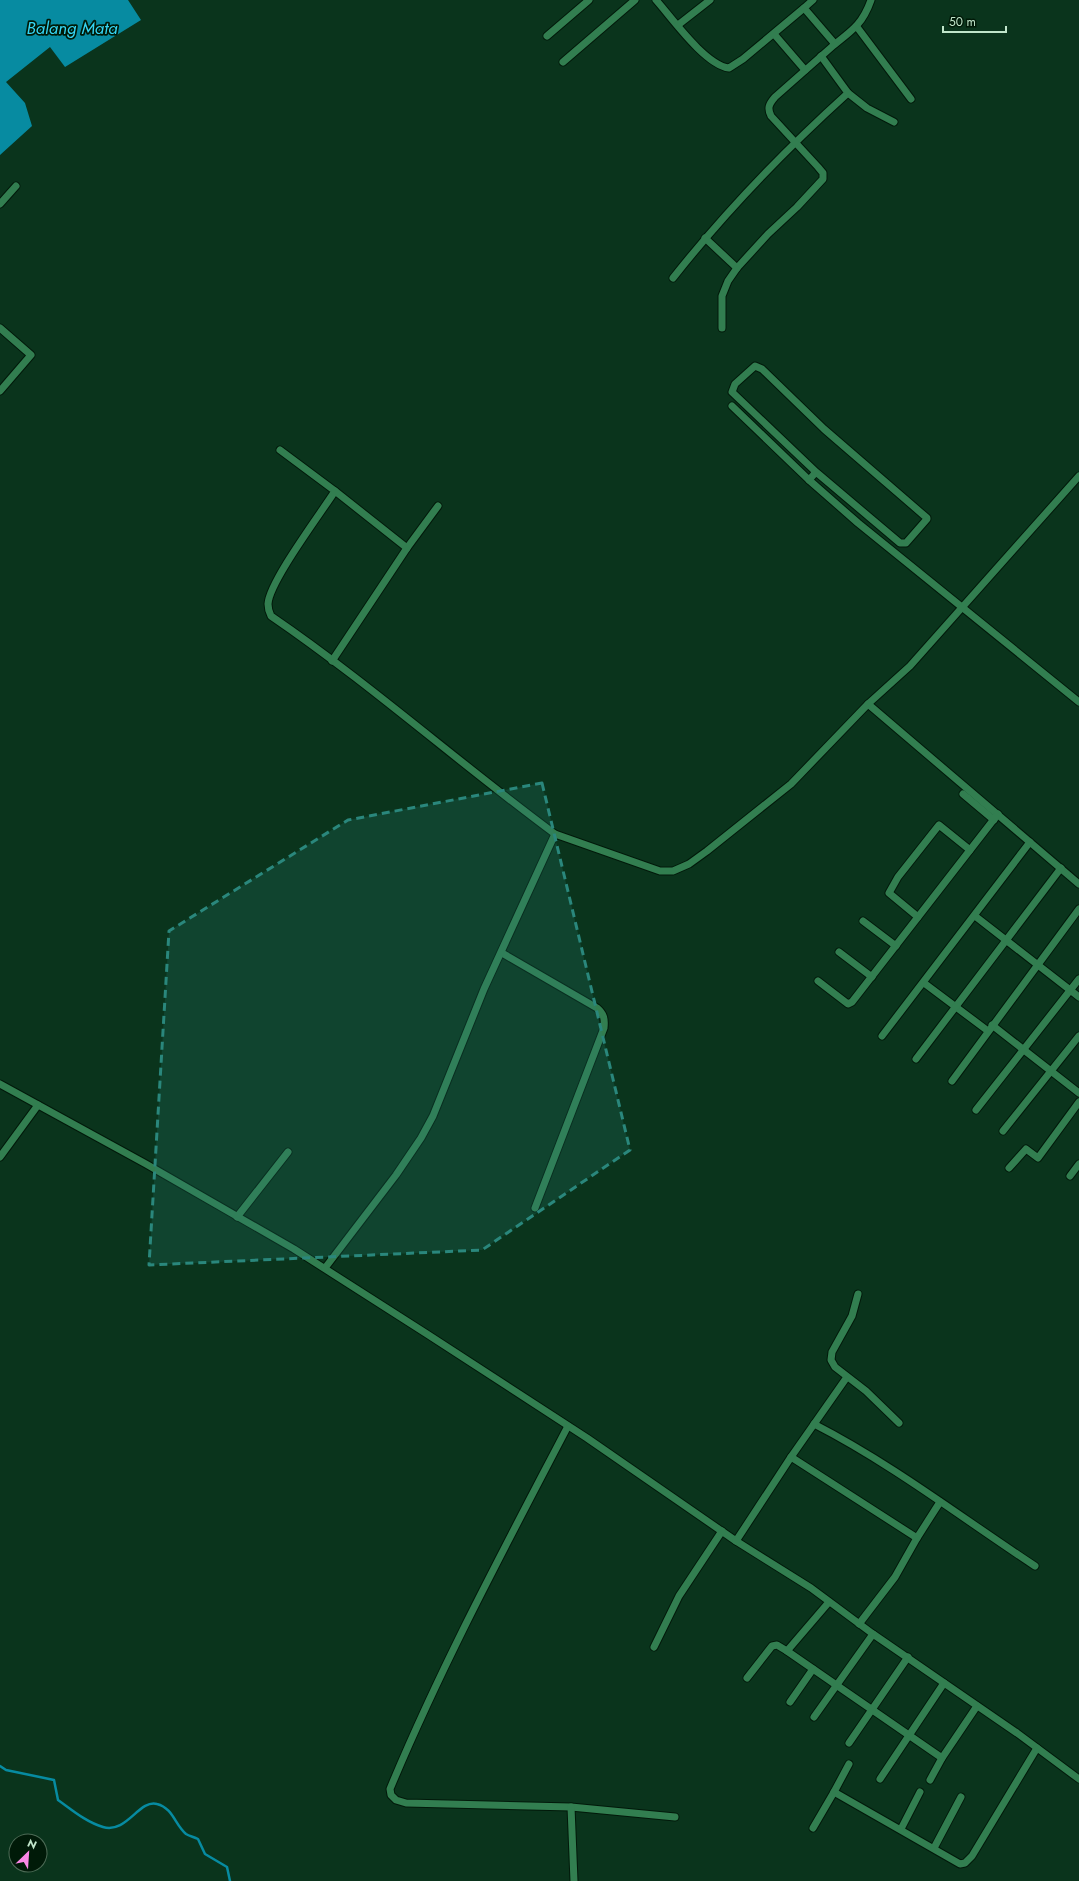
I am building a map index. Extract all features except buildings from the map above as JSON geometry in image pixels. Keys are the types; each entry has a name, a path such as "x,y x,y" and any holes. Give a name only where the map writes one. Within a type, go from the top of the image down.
{"street":[{"path":"547,36 588,0"},
{"path":"563,62 636,0"},
{"path":"656,0 696,46 714,63 726,67 734,66 814,0"},
{"path":"678,25 710,0"},
{"path":"722,328 724,288 737,268 823,179 821,170 771,116 769,106 774,97 857,27 863,19 872,0"},
{"path":"804,8 835,44"},
{"path":"857,27 911,99"},
{"path":"774,34 805,70"},
{"path":"821,56 848,93 867,108 894,122"},
{"path":"674,278 705,238 795,143 848,93"},
{"path":"0,204 16,186"},
{"path":"705,238 737,268"},
{"path":"0,329 30,355 0,391"},
{"path":"755,366 762,368 824,429 924,515 926,519 906,543 900,543 816,472 732,392 735,384 755,366"},
{"path":"732,406 809,480 961,608 1079,702"},
{"path":"280,450 408,548"},
{"path":"809,480 816,472"},
{"path":"335,491 283,570 270,596 268,604 271,616 356,678 502,795 555,834 644,866 660,871 673,871 689,864 707,851 790,784 868,704 910,666 1079,476"},
{"path":"332,661 438,506"},
{"path":"868,704 996,817"},
{"path":"963,794 1030,842 1079,884"},
{"path":"818,981 848,1004 852,1002 996,817"},
{"path":"918,917 889,893 903,872 939,826 970,850"},
{"path":"325,1268 396,1175 421,1138 448,1080 477,1006 555,834"},
{"path":"882,1036 924,983 1030,842"},
{"path":"916,1059 1061,868"},
{"path":"952,1081 1079,909"},
{"path":"975,916 1079,997"},
{"path":"863,921 896,946"},
{"path":"839,952 872,977"},
{"path":"502,953 597,1008 603,1013 604,1019 604,1028 535,1208"},
{"path":"976,1110 1079,979"},
{"path":"924,983 956,1007 1024,1050 1079,1093"},
{"path":"1003,1131 1079,1036"},
{"path":"0,1084 146,1164 325,1268 568,1426 736,1541 829,1602 1079,1779"},
{"path":"1009,1168 1026,1149 1038,1158 1079,1102"},
{"path":"0,1157 38,1105"},
{"path":"237,1218 288,1152"},
{"path":"1070,1176 1079,1164"},
{"path":"858,1294 851,1320 830,1357 835,1367 866,1391 899,1423"},
{"path":"736,1541 791,1457 847,1377"},
{"path":"814,1424 882,1463 1035,1566"},
{"path":"568,1426 450,1657 405,1754 390,1792 394,1798 406,1803 571,1808 675,1817"},
{"path":"791,1457 916,1538"},
{"path":"859,1624 894,1577 916,1538 940,1502"},
{"path":"654,1647 679,1596 722,1531"},
{"path":"787,1651 829,1602"},
{"path":"814,1717 873,1634"},
{"path":"747,1678 772,1646 777,1645 942,1758"},
{"path":"849,1743 908,1657"},
{"path":"790,1702 813,1670"},
{"path":"880,1779 944,1683"},
{"path":"930,1780 942,1758 977,1706"},
{"path":"834,1792 960,1864 969,1860 1037,1748"},
{"path":"814,1828 849,1764"},
{"path":"901,1829 920,1792"},
{"path":"934,1848 961,1797"},
{"path":"571,1808 574,1881"}],"highlighted area":[{"path":"542,783 630,1150 482,1250 149,1265 169,931 348,820"}],"water":[{"name":"Balang Mata","path":"0,0 128,0 141,20 65,67 50,47 6,82 25,103 32,126 0,155"}],"waterway":[{"path":"0,1766 6,1770 54,1780 58,1800 85,1819 103,1827 111,1828 119,1826 144,1806 150,1804 162,1806 167,1809 186,1834 198,1839 205,1854 227,1867 230,1881"}]}
